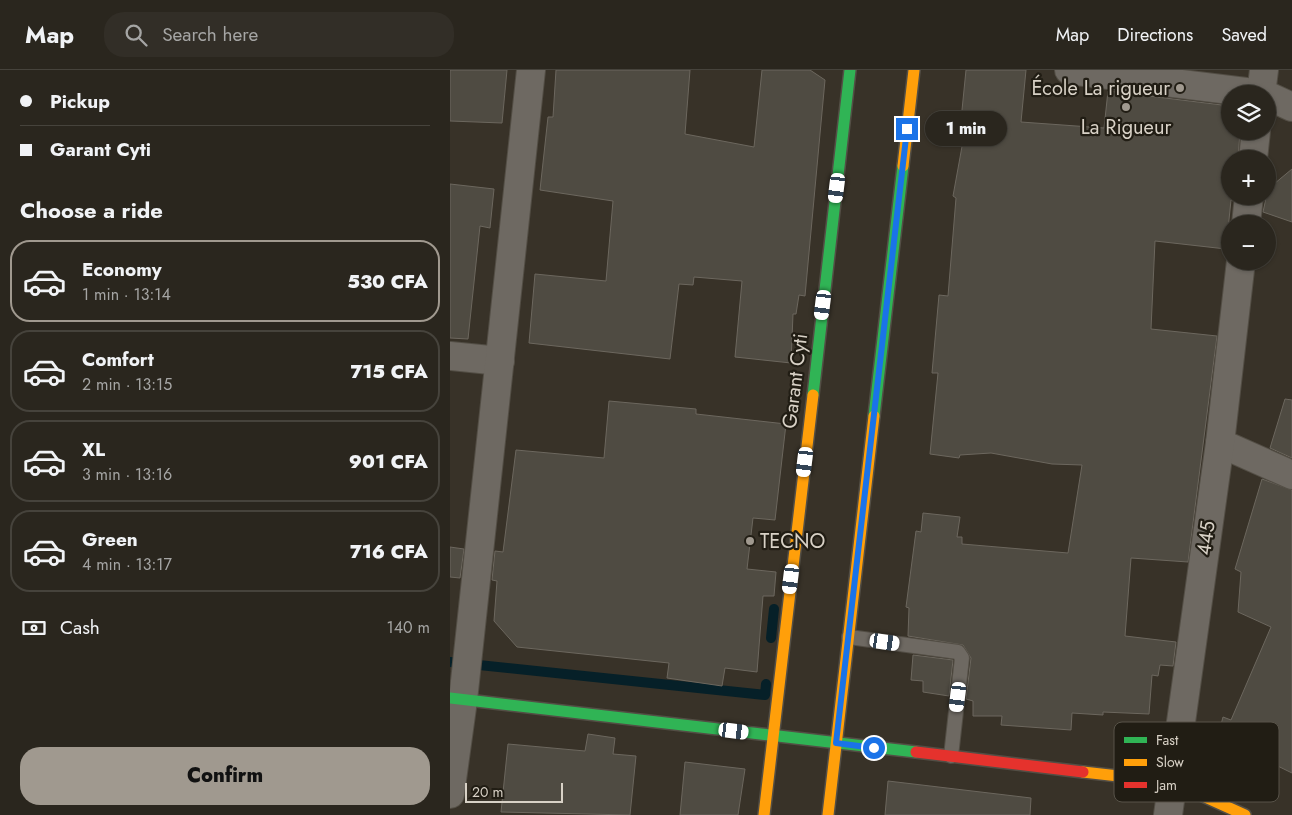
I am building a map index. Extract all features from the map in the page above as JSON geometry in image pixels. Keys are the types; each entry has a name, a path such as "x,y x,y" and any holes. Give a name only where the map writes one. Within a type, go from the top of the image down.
{"main road":[{"name":"Garant Cyti","path":"764,815 850,70"},
{"path":"828,815 914,70"},
{"path":"456,699 1114,775"},
{"path":"1216,802 1245,815"}],"street":[{"path":"450,794 456,699 500,361 531,70"},
{"path":"1069,70 1221,89"},
{"path":"1262,85 1264,70"},
{"path":"1276,100 1292,107"},
{"name":"445","path":"1180,722 1220,443 1240,270"},
{"path":"450,356 500,361"},
{"path":"1220,443 1292,475"},
{"name":"445","path":"1168,815 1170,802"}],"lane":[{"path":"849,637 958,652 962,658 951,756"}],"building":[{"path":"450,70 507,70 502,123 450,121"},
{"path":"556,70 690,70 685,134 754,147 762,70 810,70 825,80 805,296 799,295 796,314 793,314 791,363 735,357 742,281 694,277 693,285 679,284 670,359 529,343 535,274 606,281 613,201 540,190 548,117 553,117"},
{"path":"966,70 1026,70 1021,122 1104,128 1108,91 1221,105 1221,140 1239,140 1239,150 1221,150 1221,205 1230,205 1229,215 1221,215 1221,248 1155,241 1151,329 1217,336 1188,562 1131,558 1125,636 1176,642 1173,666 1160,665 1158,676 1152,675 1149,714 1103,712 1103,715 1072,713 1071,730 1001,725 1002,716 973,716 973,701 966,699 971,658 963,645 908,636 909,608 906,607 916,531 921,532 923,513 960,517 957,537 962,537 962,544 1068,553 1082,465 1052,464 991,453 960,455 959,458 930,454 938,373 932,373 939,295 948,296 956,198 953,196 965,130 960,130"},
{"path":"1292,169 1292,222 1263,212 1265,205 1276,205 1276,182"},
{"path":"450,184 494,189 490,228 480,226 468,339 450,338"},
{"path":"1285,399 1292,400 1292,458 1270,448"},
{"path":"609,401 696,409 696,414 786,424 775,520 753,518 747,569 776,572 774,596 763,596 757,672 725,668 722,686 667,678 669,663 517,647 494,621 497,581 492,580 495,551 503,552 516,450 604,458"},
{"path":"1262,479 1292,490 1292,773 1279,767 1279,722 1222,722 1223,717 1231,720 1271,627 1238,612 1241,572 1235,569"},
{"path":"450,547 464,549 460,578 450,577"},
{"path":"913,655 953,660 949,696 923,692 923,681 911,680"},
{"path":"588,734 615,738 613,754 636,756 630,815 501,812 508,744 585,751"},
{"path":"685,762 745,769 738,815 680,815"},
{"path":"888,781 1031,798 1030,815 885,815"}],"waterway":[{"path":"771,638 774,609"},
{"path":"450,662 765,695 766,684"}],"traffic: fast":[{"path":"813,395 850,70"},
{"path":"874,416 903,166"},
{"path":"450,698 916,752"}],"traffic: slow":[{"path":"903,166 914,70"},
{"path":"764,815 813,395"},
{"path":"828,815 874,416"},
{"path":"1083,772 1114,775"},
{"path":"1216,802 1245,815"}],"traffic: jam":[{"path":"916,752 1083,772"}],"place":[{"name":"École La rigueur","path":"1180,88"},
{"name":"La Rigueur","path":"1126,107"},
{"name":"TECNO","path":"750,541"}],"route":[{"path":"874,748 836,743 907,129"}]}
